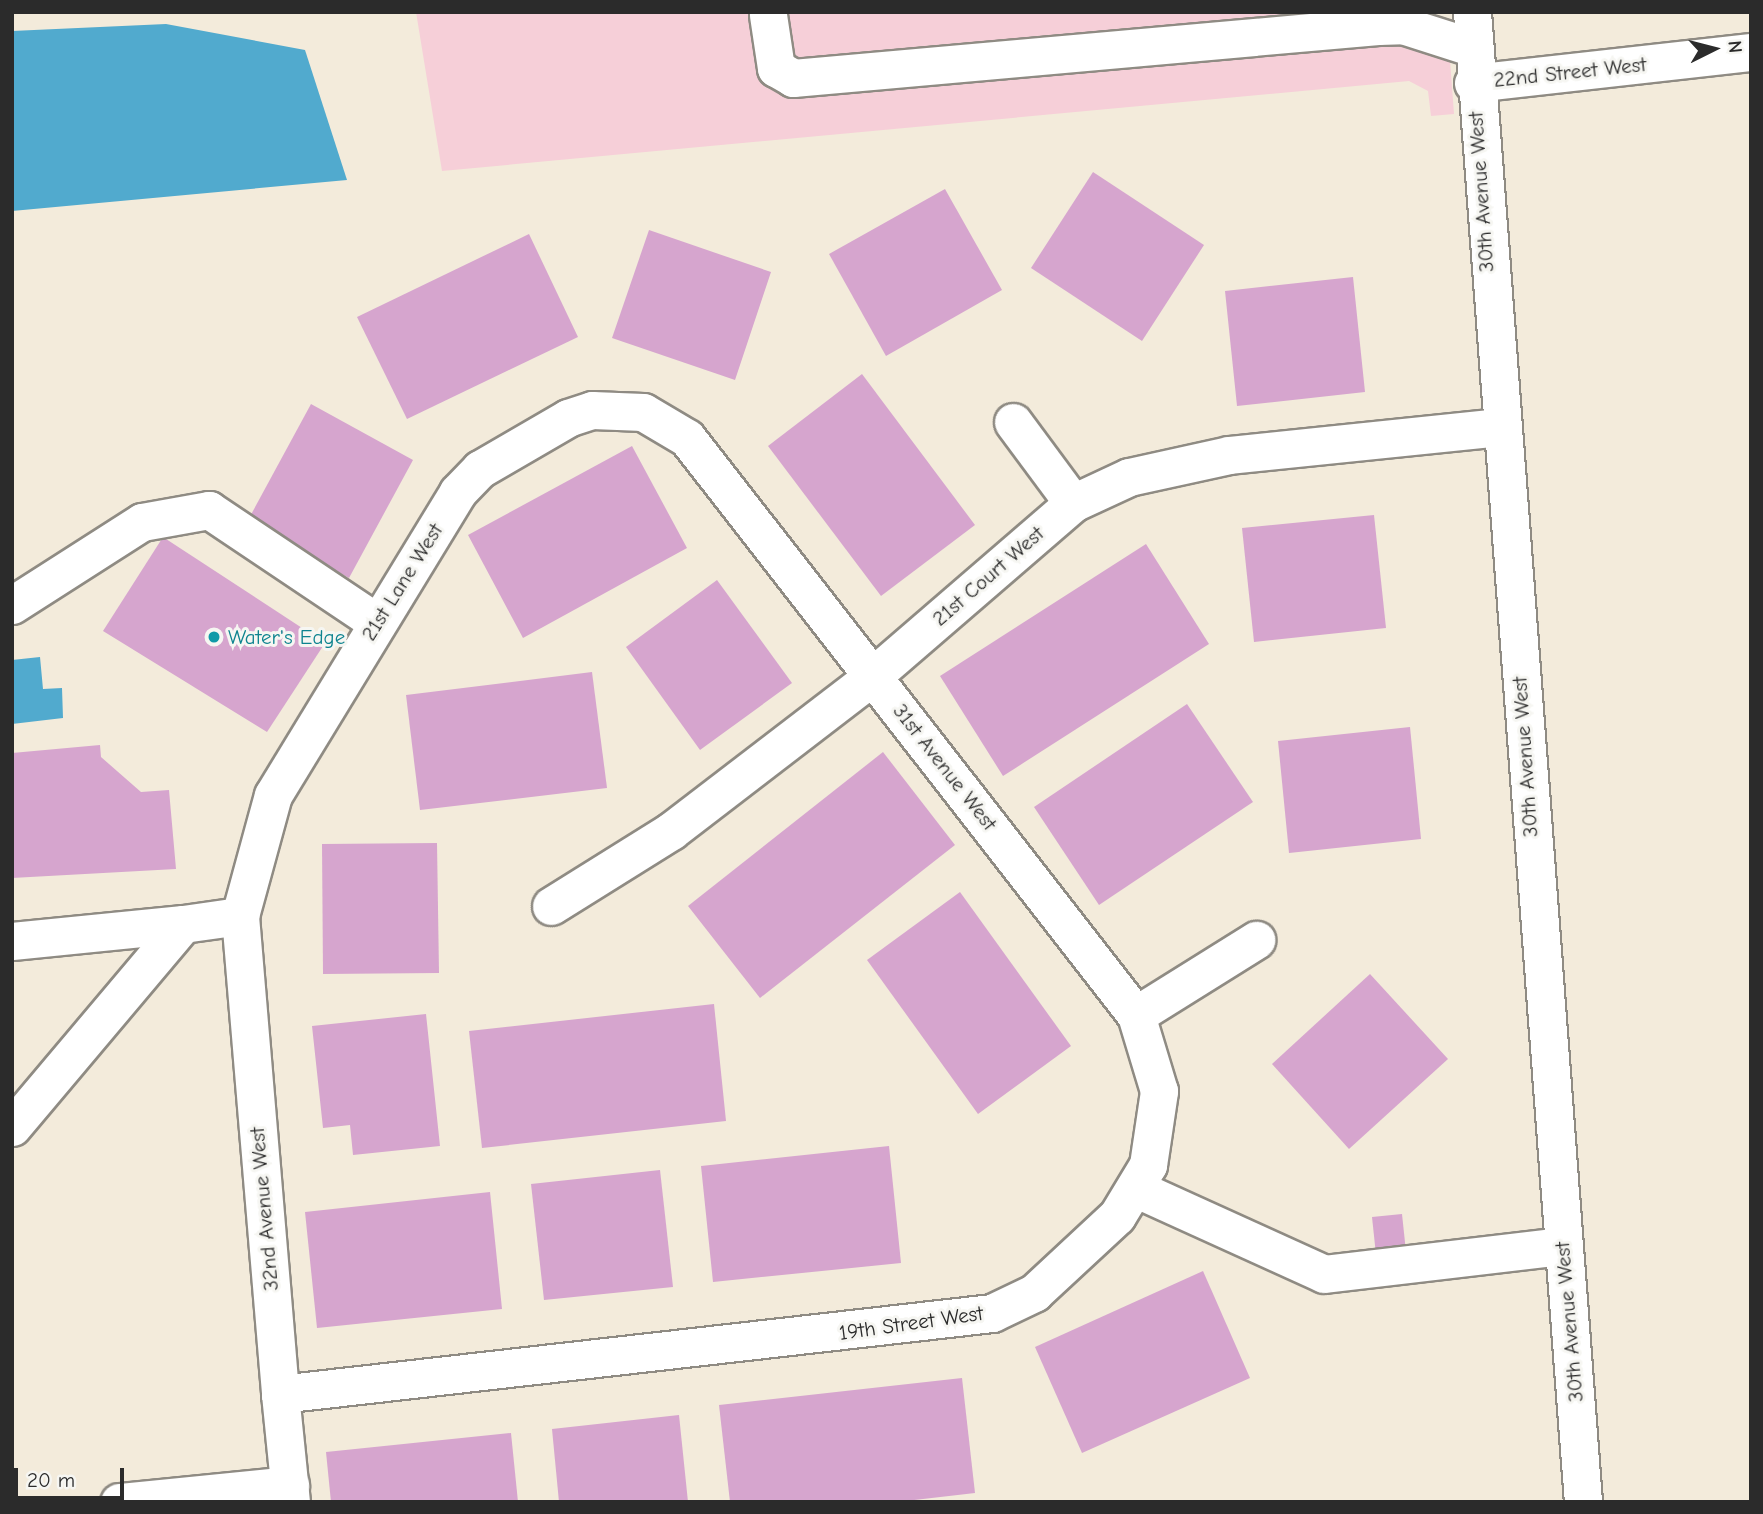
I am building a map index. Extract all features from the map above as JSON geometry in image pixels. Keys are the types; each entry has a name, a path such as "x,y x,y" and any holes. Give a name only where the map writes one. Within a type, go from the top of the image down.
{"street":[{"path":"768,15 776,68 793,78 1351,20 1471,30"},
{"name":"30th Avenue West","path":"1471,30 1499,427 1583,1502"},
{"name":"22nd Street West","path":"1474,83 1751,52"},
{"name":"21st Lane West","path":"240,916 273,795 376,622 480,469 568,418 618,409"},
{"name":"31st Avenue West","path":"618,409 666,421 687,438 1136,1015 1159,1091 1155,1143 1138,1189"},
{"path":"1013,422 1073,503"},
{"name":"21st Court West","path":"551,906 671,831 874,675 1073,503 1129,477 1229,455 1499,427"},
{"path":"12,605 142,522 209,510 376,622"},
{"path":"12,969 25,940 240,916"},
{"name":"32nd Avenue West","path":"240,916 290,1493"},
{"path":"12,1127 183,924"},
{"path":"1136,1015 1256,940"},
{"path":"1138,1189 1324,1273 1563,1246"},
{"name":"19th Street West","path":"280,1394 992,1313 1034,1293 1138,1189"},
{"path":"119,1502 290,1493"}],"shaded area":[{"path":"416,12 1349,12 1450,60 1454,114 1431,116 1428,91 1409,81 442,171"}],"water":[{"path":"166,24 305,50 347,180 12,211 12,31"},
{"path":"40,657 43,689 62,688 63,718 12,724 12,660"}],"building":[{"path":"1093,172 1204,245 1142,341 1031,268"},
{"path":"945,189 1002,290 886,356 829,254"},
{"path":"649,230 771,272 735,380 612,338"},
{"path":"529,234 578,337 407,419 357,317"},
{"path":"1353,277 1365,392 1237,406 1225,291"},
{"path":"862,374 975,525 881,596 768,446"},
{"path":"311,404 413,460 349,578 247,522"},
{"path":"632,446 687,548 523,638 468,535"},
{"path":"1374,515 1386,628 1254,642 1242,528"},
{"name":"Water's Edge","path":"163,537 325,643 267,732 103,631"},
{"path":"1146,544 1209,644 1003,776 940,676"},
{"path":"717,580 792,683 700,750 626,647"},
{"path":"592,672 607,788 420,810 406,695"},
{"path":"1187,704 1253,802 1099,905 1034,807"},
{"path":"1410,727 1421,839 1289,853 1278,741"},
{"path":"100,745 101,757 141,792 169,790 176,869 12,878 12,753"},
{"path":"883,752 955,845 760,998 688,906"},
{"path":"437,843 439,973 323,974 322,844"},
{"path":"960,892 1071,1046 978,1114 867,960"},
{"path":"1370,974 1448,1059 1349,1149 1272,1064"},
{"path":"714,1004 726,1121 482,1148 469,1031"},
{"path":"426,1014 440,1146 353,1155 350,1125 323,1128 312,1026"},
{"path":"889,1146 901,1263 713,1282 701,1166"},
{"path":"660,1170 673,1287 544,1300 531,1184"},
{"path":"490,1192 502,1309 317,1328 305,1212"},
{"path":"1402,1214 1409,1280 1379,1283 1372,1217"},
{"path":"1203,1271 1250,1378 1082,1453 1035,1347"},
{"path":"962,1378 975,1493 897,1502 730,1502 719,1405"},
{"path":"679,1415 688,1502 559,1502 552,1429"},
{"path":"511,1433 518,1502 331,1502 326,1452"}],"place":[{"name":"Water's Edge","path":"214,637"}]}
